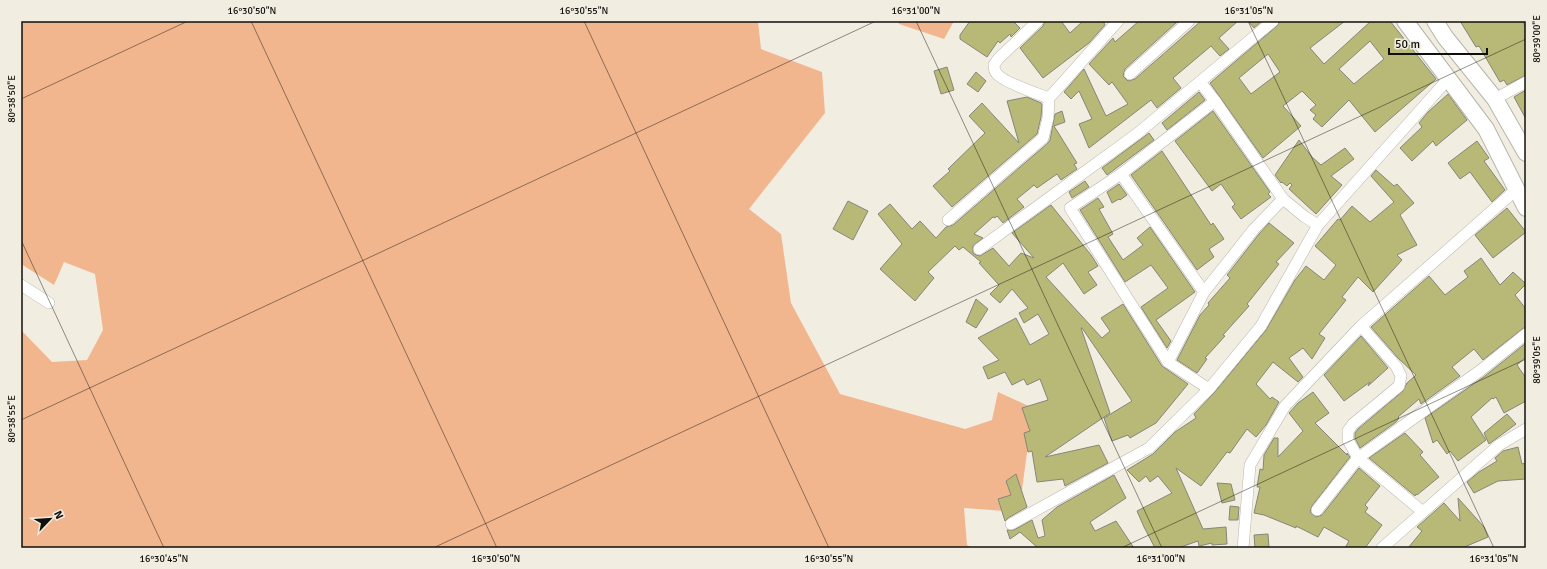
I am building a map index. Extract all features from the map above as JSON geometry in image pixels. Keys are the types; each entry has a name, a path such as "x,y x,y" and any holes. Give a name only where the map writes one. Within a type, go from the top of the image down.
{"main road":[{"path":"1405,21 1486,129 1526,208"},
{"path":"1435,21 1445,37 1495,99 1526,153"}],"street":[{"path":"1038,21 998,59 994,65 994,70 997,75 1006,80 1049,98"},
{"path":"948,220 1043,138 1048,118 1049,98 1118,21"},
{"path":"1130,74 1189,21"},
{"path":"978,249 1138,133 1273,21"},
{"path":"1011,524 1149,448 1209,389 1261,326 1318,225 1449,78"},
{"path":"1200,82 1215,101 1283,199 1304,217 1318,225"},
{"path":"1495,99 1526,82"},
{"path":"1209,389 1168,362 1070,208 1121,174 1215,101"},
{"path":"1121,174 1204,292"},
{"path":"1243,548 1250,466 1286,406 1361,326 1517,189"},
{"path":"1168,362 1204,292 1254,229 1283,199"},
{"path":"21,285 48,303"},
{"path":"1361,326 1396,366 1401,376 1399,386 1353,424 1348,431 1348,440 1358,458 1423,512"},
{"path":"1317,510 1358,458 1481,370 1526,334"},
{"path":"1382,548 1499,445 1526,429"}],"shaded area":[{"path":"21,21 758,21 761,49 822,72 825,113 749,209 781,234 791,303 840,394 965,429 992,420 998,392 1033,408 1019,512 964,508 967,545 973,548 21,548 21,330 52,362 87,360 103,330 95,274 64,262 54,285 21,264"},
{"path":"898,21 954,21 944,39 899,24"}],"building":[{"path":"970,21 1013,21 1020,28 1011,37 1010,34 1000,43 998,41 987,57 960,39 960,35"},
{"path":"1045,21 1061,21 1070,33 1083,21 1103,21 1105,25 1089,43 1043,78 1020,48 1043,26"},
{"path":"1139,21 1177,22 1125,69 1123,76 1128,81 1135,79 1201,21 1238,21 1219,38 1229,49 1220,56 1211,46 1173,78 1181,88 1157,108 1151,100 1089,148 1079,124 1092,119 1079,91 1071,99 1064,92 1084,69 1106,116 1128,104 1112,82 1109,85 1089,64 1113,38 1115,42"},
{"path":"1248,21 1262,21 1254,28"},
{"path":"1280,21 1345,21 1310,48 1324,64 1371,21 1390,21 1436,79 1375,132 1349,100 1322,127 1313,119 1316,115 1310,110 1316,105 1302,91 1283,106 1301,126 1263,158 1210,83 1277,26","holes":["1370,41 1384,59 1354,84 1339,69","1268,54 1280,72 1251,94 1239,78"]},
{"path":"1460,21 1522,21 1526,28 1526,75 1507,85 1504,80 1500,82 1479,46 1476,47"},
{"path":"947,67 954,90 941,94 934,71"},
{"path":"976,72 986,81 978,92 967,84"},
{"path":"1526,90 1526,119 1514,97"},
{"path":"1199,92 1205,100 1167,130 1162,123"},
{"path":"1448,94 1467,120 1436,146 1433,141 1412,161 1400,148 1422,127 1419,123 1428,112"},
{"path":"1027,97 1041,103 1042,105 1037,134 952,207 933,186 950,171 948,169 985,133 969,116 982,103 1019,143 1007,101"},
{"path":"1062,111 1065,122 1054,126 1077,163 1074,164 1077,169 1061,180 1057,174 1037,188 1034,185 1017,199 1024,207 1003,223 997,216 995,218 993,217 974,234 983,238 973,246 973,253 980,256 993,248 1009,266 1021,253 1034,258 1012,233 1051,205 1098,266 1088,272 1097,285 1084,294 1063,263 1046,277 1102,338 1110,331 1101,318 1123,304 1162,366 1188,384 1156,423 1130,438 1128,435 1112,441 1104,418 1132,401 1081,328 1110,413 1045,457 1099,445 1108,463 1065,486 1063,479 1037,482 1032,451 1028,452 1024,433 1030,431 1022,408 1048,400 1040,379 1027,385 1024,379 1012,385 1005,372 988,379 983,367 999,360 978,338 1016,318 1030,345 1049,334 1038,314 1024,323 1019,313 1028,308 1012,289 1000,303 990,294 999,285 979,263 981,262 963,247 959,250 955,246 928,272 934,278 915,301 880,269 902,244 878,214 890,204 912,229 920,221 936,238 946,227 953,225 1048,143 1050,140 1055,114"},
{"path":"1213,111 1270,192 1268,194 1271,197 1241,219 1232,207 1235,204 1221,184 1212,191 1175,141"},
{"path":"1149,133 1154,140 1107,175 1102,168"},
{"path":"1299,140 1312,157 1321,165 1345,148 1354,159 1331,176 1342,185 1316,214 1289,189 1292,185 1290,183 1287,186 1282,182 1281,183 1275,175"},
{"path":"1477,141 1489,158 1484,161 1505,190 1492,202 1470,172 1460,179 1448,163"},
{"path":"1162,151 1211,225 1213,223 1224,239 1209,249 1214,257 1197,270 1131,175"},
{"path":"1376,170 1394,186 1397,184 1414,203 1400,215 1417,245 1397,255 1402,260 1373,292 1358,277 1342,297 1346,300 1319,334 1325,338 1312,359 1303,348 1289,358 1303,377 1298,382 1273,362 1256,384 1270,399 1272,397 1279,402 1266,425 1256,437 1247,429 1230,453 1227,452 1201,486 1176,468 1203,529 1226,527 1227,544 1212,545 1212,543 1199,546 1198,541 1178,548 1155,548 1137,511 1172,493 1158,476 1150,482 1146,476 1139,482 1127,470 1153,454 1175,432 1196,418 1194,414 1214,393 1266,330 1295,280 1306,266 1324,280 1336,265 1315,246 1338,219 1340,220 1352,206 1370,222 1394,202 1371,176"},
{"path":"1085,181 1089,187 1072,198 1069,192"},
{"path":"1119,184 1127,195 1112,203 1107,192"},
{"path":"1098,198 1104,207 1099,209 1113,234 1108,237 1123,260 1143,245 1137,238 1150,227 1195,292 1156,320 1171,341 1167,348 1141,307 1168,288 1151,265 1125,282 1080,210"},
{"path":"848,201 868,211 853,240 833,229"},
{"path":"1507,208 1526,232 1493,258 1475,235"},
{"path":"1269,223 1294,243 1276,262 1279,264 1247,304 1249,306 1205,358 1207,359 1197,373 1177,360 1200,315 1209,305 1208,303 1230,278 1227,275"},
{"path":"1481,258 1500,285 1513,272 1526,284 1515,295 1526,309 1526,327 1483,360 1474,349 1452,367 1460,376 1421,404 1419,399 1398,417 1399,418 1396,422 1360,448 1355,438 1355,433 1358,429 1403,391 1407,383 1416,375 1398,358 1371,327 1429,276 1445,295 1468,277 1464,271"},
{"path":"976,299 988,309 976,328 966,322"},
{"path":"1361,336 1388,368 1368,386 1370,382 1344,401 1324,375"},
{"path":"1526,343 1526,357 1517,365 1526,378 1526,401 1504,413 1496,397 1493,399 1492,398 1471,417 1486,440 1458,461 1450,451 1447,454 1437,440 1433,443 1425,418 1485,376"},
{"path":"1313,392 1329,413 1315,423 1350,457 1312,506 1310,512 1316,517 1322,515 1359,468 1380,486 1365,505 1368,508 1365,512 1382,525 1365,548 1345,548 1349,541 1324,527 1318,537 1296,526 1296,528 1264,515 1254,513 1260,487 1257,487 1260,469 1263,470 1264,455 1274,438 1278,438 1278,457 1303,431 1289,413 1298,403"},
{"path":"1507,414 1516,424 1489,444 1484,433"},
{"path":"1405,433 1423,452 1420,455 1439,477 1415,496 1369,458"},
{"path":"1518,447 1522,464 1526,463 1526,479 1498,481 1474,493 1467,482 1479,472 1497,461 1495,458 1503,451"},
{"path":"1016,474 1027,507 1005,521 998,499 1011,495 1006,481"},
{"path":"1114,475 1126,498 1090,522 1095,531 1116,521 1134,548 1038,548 1020,532 1010,539 1007,530 1014,530 1032,520 1038,538 1045,536 1042,520 1057,507"},
{"path":"1217,483 1231,484 1235,500 1222,503"},
{"path":"1458,498 1484,527 1488,537 1462,548 1408,548 1422,531 1417,527 1444,503 1460,521"},
{"path":"1230,506 1239,507 1238,520 1229,520"},
{"path":"1268,534 1269,547 1255,548 1254,535"}]}
